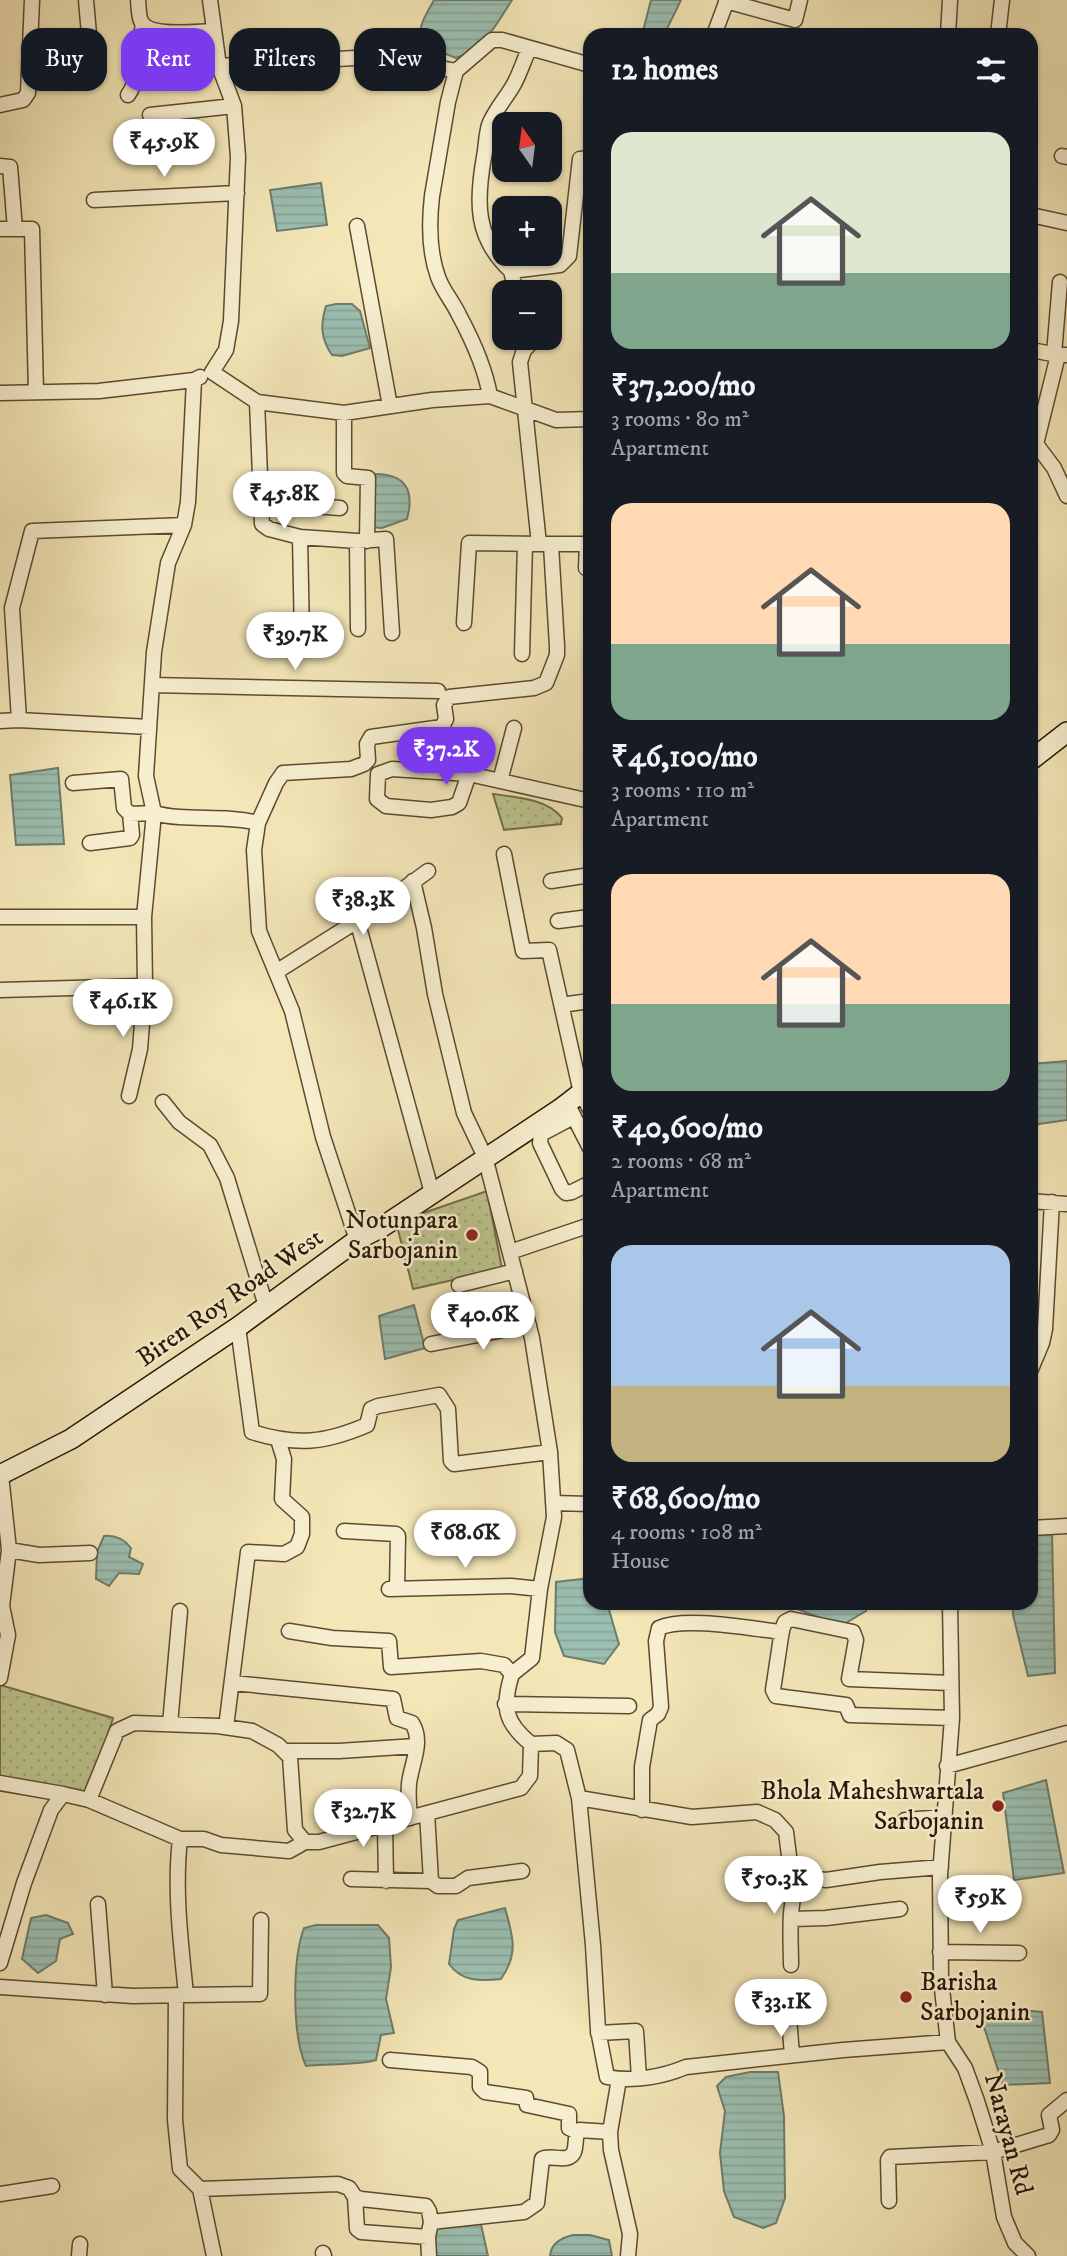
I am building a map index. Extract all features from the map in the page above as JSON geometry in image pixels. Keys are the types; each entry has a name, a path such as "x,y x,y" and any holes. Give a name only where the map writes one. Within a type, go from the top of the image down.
{"main road":[{"path":"1038,755 1067,732"},
{"name":"Biren Roy Road West","path":"1,1475 71,1439 238,1327 357,1240 382,1227 485,1157 580,1102"}],"street":[{"path":"0,105 23,100 28,93 32,0"},
{"path":"86,0 88,28"},
{"path":"128,96 136,80 138,47 143,24 138,0"},
{"path":"210,0 214,28"},
{"path":"717,28 727,1 795,20 800,0"},
{"path":"948,28 950,0"},
{"path":"999,28 1002,0"},
{"path":"143,24 148,28"},
{"path":"0,393 99,391 194,380 212,372 226,350 231,321 238,157 234,106 219,66 215,38"},
{"path":"490,396 485,370 441,283 432,247 432,196 456,71 492,40 502,40 583,63"},
{"path":"513,280 511,271 502,263 485,236 481,222 481,173 489,124 516,81 529,49"},
{"path":"219,66 391,58 456,71"},
{"path":"150,115 234,106"},
{"path":"511,271 560,265 569,256 580,159 583,159"},
{"path":"0,166 10,167 7,229 32,229 36,392"},
{"path":"94,201 237,193"},
{"path":"1038,217 1067,223"},
{"path":"357,226 390,407"},
{"path":"1038,428 1060,355 1060,282"},
{"path":"357,1240 323,1137 292,1011 259,931 254,850 258,823 283,773 351,769 368,760 367,744 371,737 442,727 446,719 444,705 450,697 534,688 546,683 557,655 557,646 538,544 521,357 527,350"},
{"path":"1038,351 1060,355"},
{"path":"212,372 257,402 344,413 432,400 490,396 556,421 583,419"},
{"path":"129,1096 140,1049 145,986 144,917 153,813 146,776 154,652 168,563 184,525 188,502 194,380"},
{"path":"257,402 261,520 264,526 300,537 362,541 386,539 392,632"},
{"path":"344,413 344,473 347,476 368,478 358,629"},
{"path":"1038,450 1054,468 1067,496"},
{"path":"261,502 341,508"},
{"path":"19,720 12,608 32,531 184,525"},
{"path":"300,537 302,637"},
{"path":"464,623 469,543 583,544"},
{"path":"522,654 538,544"},
{"path":"152,685 438,691"},
{"path":"0,721 149,727"},
{"path":"500,781 514,728"},
{"path":"469,774 459,803 452,807 431,810 386,806 377,799 378,774 392,769 469,774 583,799"},
{"path":"73,783 121,779 124,808 130,814 132,835 130,838 90,844"},
{"path":"130,814 239,818 258,823"},
{"path":"504,854 523,951 549,950 580,1102 541,1135 540,1143 562,1189 572,1192 583,1186"},
{"path":"276,972 428,871"},
{"path":"551,881 583,876"},
{"path":"413,881 435,994 464,1113 485,1157 529,1325 550,1452 554,1517 540,1589 532,1658 512,1674 505,1704 506,1713 520,1735 531,1744 556,1743 568,1750 579,1798 598,2033 606,2075 619,2079 639,2078 666,2075 686,2067 948,2042"},
{"path":"0,917 144,917"},
{"path":"558,921 583,918"},
{"path":"357,920 432,1193"},
{"path":"0,989 145,986"},
{"path":"568,1004 583,1002"},
{"path":"163,1102 179,1122 210,1145 227,1178 266,1306"},
{"path":"1038,1201 1067,1204"},
{"path":"1038,1352 1045,1329 1052,1202"},
{"path":"510,1252 583,1227"},
{"path":"459,1285 515,1271"},
{"path":"431,1343 529,1325"},
{"path":"238,1327 252,1432 278,1440 309,1442 337,1437 367,1425 371,1409 378,1406 439,1395 448,1409 454,1464 550,1452"},
{"path":"226,1727 248,1552 290,1552 297,1547 302,1534 302,1517 282,1499 284,1459 278,1440"},
{"path":"0,1678 8,1635 2,1606 9,1550 1,1475"},
{"path":"553,1503 583,1504"},
{"path":"1038,1528 1067,1526"},
{"path":"344,1531 398,1536 393,1589 511,1586 540,1589"},
{"path":"9,1550 39,1555 90,1553"},
{"name":"Narayan Rd","path":"950,1610 952,1718 941,1867 940,1952 948,2042 965,2068 993,2152 1004,2217 1014,2243 1028,2256"},
{"path":"170,1724 180,1611"},
{"path":"846,1705 776,1696 774,1693 785,1622 791,1619 853,1632 856,1640 846,1705 850,1715 952,1718"},
{"path":"642,1810 642,1766 650,1720 658,1714 661,1707 656,1640 659,1628 702,1624 782,1632"},
{"path":"289,1630 332,1638 389,1641 391,1667 481,1661 504,1665 512,1674"},
{"path":"849,1679 951,1683"},
{"path":"233,1683 391,1698 397,1718 412,1723 415,1727 416,1746 409,1780 410,1818"},
{"path":"505,1704 629,1706"},
{"path":"89,1800 117,1731 121,1728 134,1723 226,1727 252,1731 278,1745 290,1757 295,1830 305,1842"},
{"path":"947,1766 1067,1733"},
{"path":"0,1783 89,1800 180,1839 204,1839 221,1845 289,1851 305,1842 319,1842 521,1788 530,1776 531,1744"},
{"path":"284,1751 416,1746"},
{"path":"0,1963 51,1810 62,1794"},
{"path":"579,1798 692,1817 757,1812 775,1820 786,1832 790,1864 800,1877 826,1880 941,1867"},
{"path":"428,1813 431,1881"},
{"path":"905,1820 944,1817"},
{"path":"386,1825 386,1881"},
{"path":"180,1839 176,1871 181,1995 175,2120 180,2169 200,2189 214,2256"},
{"path":"351,1879 431,1881 438,1886 456,1886 468,1878 522,1871"},
{"path":"791,1965 793,1897 800,1877"},
{"path":"99,1904 105,1995"},
{"path":"792,1919 839,1917 900,1909"},
{"path":"0,1987 105,1995 260,1994 261,1920"},
{"path":"940,1952 1019,1953"},
{"path":"787,1992 792,2055"},
{"path":"598,2033 636,2031 639,2078"},
{"path":"390,2060 472,2067 480,2072 480,2087 485,2092 526,2098 527,2105 569,2114 569,2128 577,2132"},
{"path":"619,2079 610,2132 611,2150 630,2234 628,2256"},
{"path":"889,2201 890,2157 993,2152 1049,2135 1052,2130 1049,2115 1067,2100"},
{"path":"200,2189 338,2184 349,2188 355,2197 355,2224 361,2232 429,2229 531,2209 537,2203 542,2159 549,2156 567,2159 571,2157 577,2132 584,2128 610,2132"},
{"path":"0,2194 52,2186"},
{"path":"355,2197 426,2206 429,2211 429,2256"}],"green space":[{"path":"493,794 540,803 562,818 561,824 504,830"},
{"path":"487,1191 502,1269 413,1289 397,1226 406,1219"},
{"path":"0,1685 113,1718 90,1791 0,1777"}],"shaded area":[{"path":"434,0 512,0 482,42 475,49 456,58 446,54 446,28 421,28"},
{"path":"651,0 681,0 667,28 644,28"},
{"path":"321,183 327,225 277,231 270,190"},
{"path":"352,304 360,311 370,348 342,356 332,355 322,326 326,306"},
{"path":"375,474 394,477 405,486 410,500 407,519 382,528 370,527"},
{"path":"58,768 64,844 16,845 10,775"},
{"path":"1067,1061 1067,1120 1038,1124 1038,1063"},
{"path":"414,1305 425,1348 385,1359 379,1316"},
{"path":"1052,1533 1055,1673 1028,1676 1013,1610 1038,1610 1038,1535"},
{"path":"104,1536 123,1540 131,1548 129,1557 143,1564 139,1574 119,1573 109,1586 96,1579 97,1552"},
{"path":"583,1579 583,1610 609,1610 619,1644 604,1664 564,1656 555,1632 556,1582"},
{"path":"800,1610 866,1610 841,1626"},
{"path":"1046,1780 1064,1873 1014,1880 1003,1793"},
{"path":"505,1908 513,1945 507,1970 501,1979 479,1980 454,1970 449,1964 454,1929 458,1920"},
{"path":"46,1915 68,1923 73,1934 60,1939 56,1961 38,1973 22,1959 31,1918"},
{"path":"316,1925 378,1925 389,1938 391,1967 386,1999 394,2033 381,2035 376,2060 306,2066 301,2053 296,2018 297,1959 304,1928"},
{"path":"996,2008 1042,2012 1050,2083 1003,2085 980,2015"},
{"path":"750,2072 778,2072 784,2116 785,2198 776,2223 763,2228 734,2217 724,2191 720,2153 725,2111 717,2086 726,2077"},
{"path":"480,2220 488,2256 432,2256 429,2229"},
{"path":"573,2235 590,2235 609,2240 612,2256 550,2256 557,2242"}],"place":[{"name":"Notunpara Sarbojanin","path":"472,1235"},
{"name":"Bhola Maheshwartala Sarbojanin","path":"998,1806"},
{"name":"Barisha Sarbojanin","path":"906,1997"}]}
